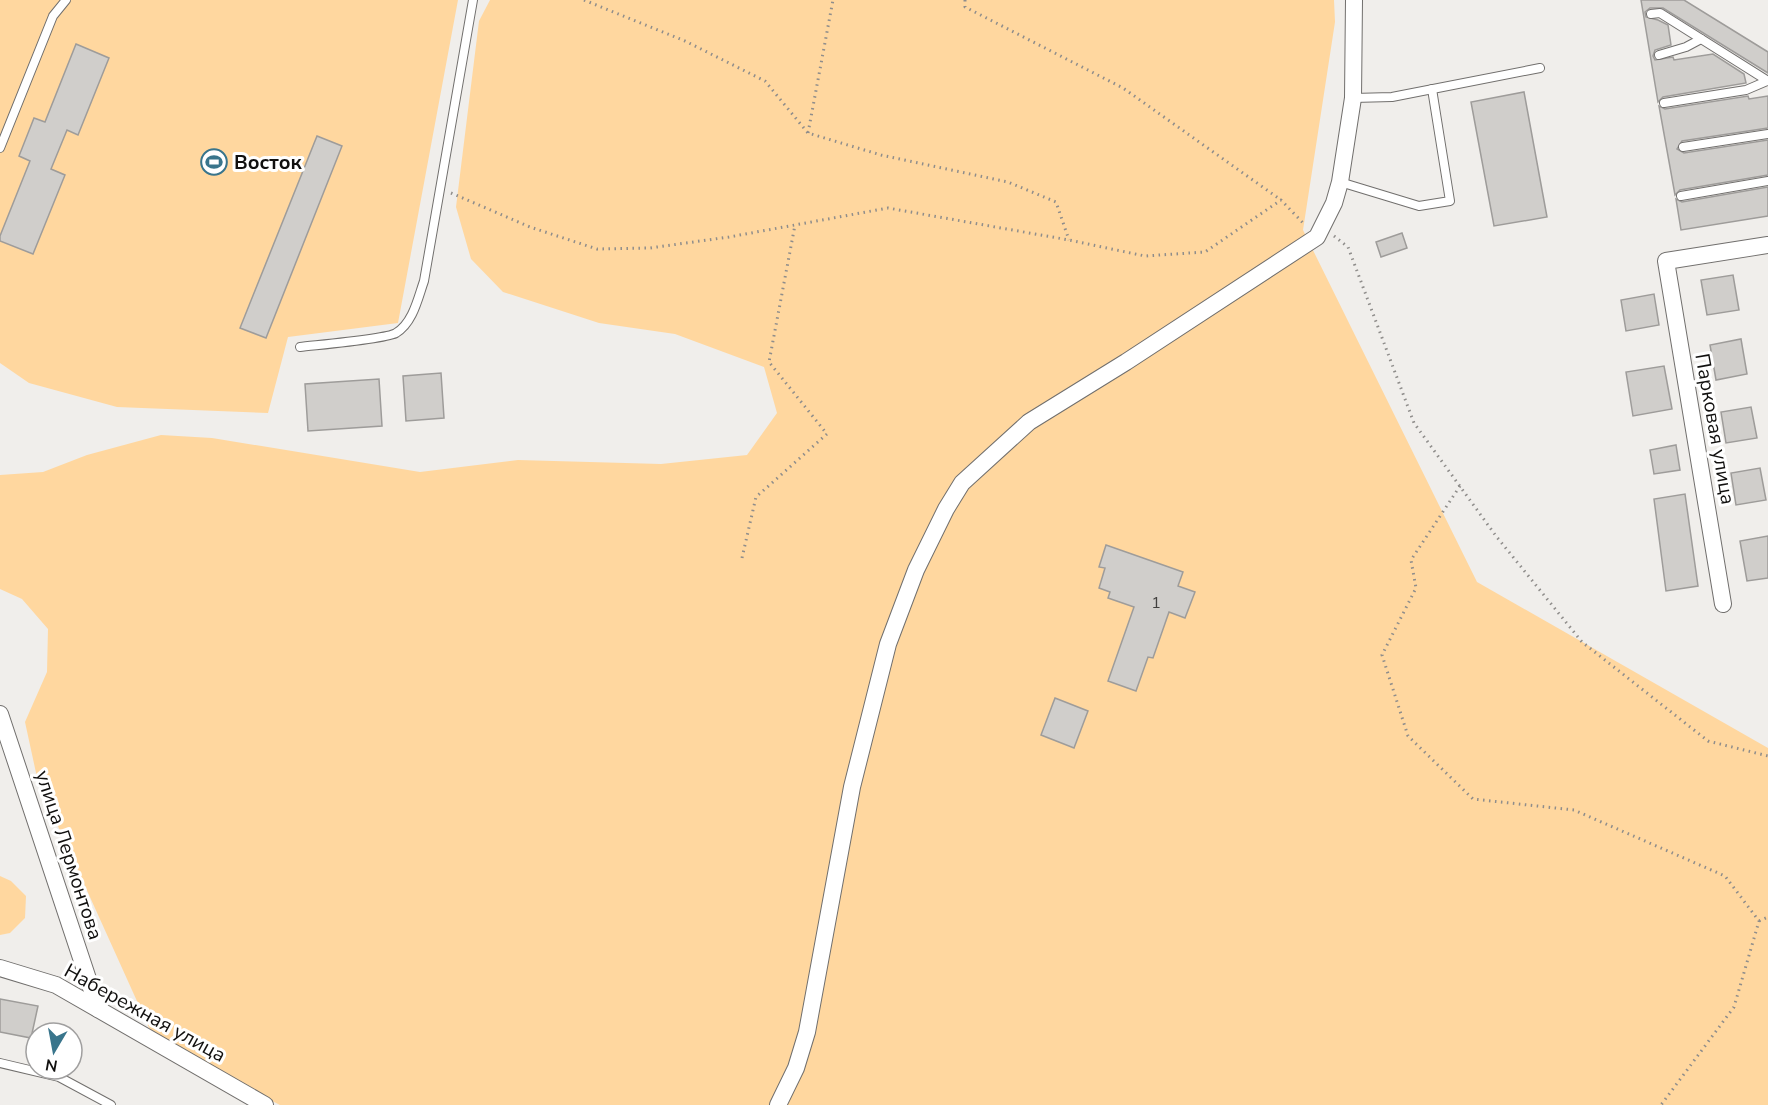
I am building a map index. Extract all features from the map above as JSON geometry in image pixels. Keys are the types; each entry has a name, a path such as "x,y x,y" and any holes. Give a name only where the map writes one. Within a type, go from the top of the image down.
{"street":[{"path":"778,1105 796,1068 807,1032 852,787 888,644 916,570 962,483 1029,422 1126,362 1320,232 1340,182 1353,98 1354,0"},
{"name":"Парковая улица","path":"1723,604 1665,261 1768,245"},
{"name":"улица Лермонтова","path":"0,714 98,1009"},
{"name":"Набережная улица","path":"0,968 56,985 265,1105"}],"lane":[{"path":"0,148 4,126 53,16 66,0"},
{"path":"300,347 396,334 408,322 424,281 473,0"},
{"path":"1651,14 1660,13 1768,81"},
{"path":"1659,55 1686,47 1701,39"},
{"path":"1353,98 1392,97 1540,68"},
{"path":"1664,104 1746,90 1768,81"},
{"path":"1340,182 1419,207 1450,201 1432,89"},
{"path":"1683,147 1768,134"},
{"path":"1681,196 1768,181"},
{"path":"0,1063 60,1077 111,1105"}],"path":[{"path":"584,0 685,41 765,81 808,133 881,155 1008,182 1056,202 1069,240"},
{"path":"808,133 833,0"},
{"path":"965,0 965,7 1123,88 1281,200 1320,232 1348,248 1414,423 1496,536 1582,642 1708,741 1768,756"},
{"path":"440,189 530,227 597,249 650,248 888,208 1069,240 1144,256 1205,252 1281,200"},
{"path":"742,558 756,497 827,434 769,362 795,225"},
{"path":"1460,486 1411,560 1416,588 1382,656 1407,736 1473,799 1574,810 1725,876 1759,921"},
{"path":"1663,1104 1734,1007 1759,921 1768,917"}],"shaded area":[{"name":"Восток","path":"0,0 458,0 398,323 288,337 268,413 117,407 29,383 0,363"},
{"path":"490,0 1334,0 1335,22 1303,230 1477,582 1768,748 1768,1105 280,1105 155,1041 38,782 25,722 47,672 48,629 22,599 0,589 0,475 43,472 87,455 161,435 212,438 420,472 518,460 661,464 747,455 777,413 764,367 675,334 599,323 503,292 471,259 456,207 479,21"},
{"path":"0,876 11,881 26,896 25,918 10,933 0,935"}],"building":[{"path":"1641,0 1684,0 1768,52 1768,73 1663,8 1650,8 1645,12 1646,17 1668,25 1671,45 1655,50 1653,56 1655,60 1673,57 1674,60 1713,54 1744,74 1746,83 1663,97 1658,102"},
{"path":"76,44 109,58 78,135 67,130 51,169 65,175 33,254 0,241 0,236 30,161 19,156 34,118 45,122"},
{"path":"1524,92 1547,217 1494,226 1471,102"},
{"path":"1748,96 1749,99 1768,96 1768,128 1682,141 1677,149 1684,153 1768,140 1768,175 1680,190 1675,195 1659,106 1665,109"},
{"path":"317,136 342,146 266,338 240,328"},
{"path":"1768,187 1768,216 1681,230 1676,199 1682,202"},
{"path":"1402,233 1407,248 1381,257 1376,242"},
{"path":"1733,275 1739,310 1707,315 1701,280"},
{"path":"1654,294 1659,325 1626,331 1621,300"},
{"path":"1741,339 1747,374 1716,380 1710,345"},
{"path":"1664,366 1672,409 1633,416 1626,372"},
{"path":"441,373 444,418 406,421 403,376"},
{"path":"379,379 382,426 308,431 305,384"},
{"path":"1751,407 1757,438 1726,443 1721,412"},
{"path":"1676,445 1680,470 1654,474 1650,450"},
{"path":"1760,468 1766,500 1736,505 1731,473"},
{"path":"1685,494 1698,586 1666,591 1654,499"},
{"path":"1768,536 1768,578 1747,581 1740,541"},
{"path":"1106,545 1183,572 1178,586 1195,592 1185,618 1169,612 1153,658 1148,657 1136,691 1108,681 1134,607 1108,598 1110,592 1099,588 1105,568 1099,567"},
{"path":"1055,698 1088,711 1074,748 1041,735"},
{"path":"0,999 38,1006 35,1021 24,1021 24,1037 0,1032"}],"place":[{"name":"Восток","path":"214,162"}]}
